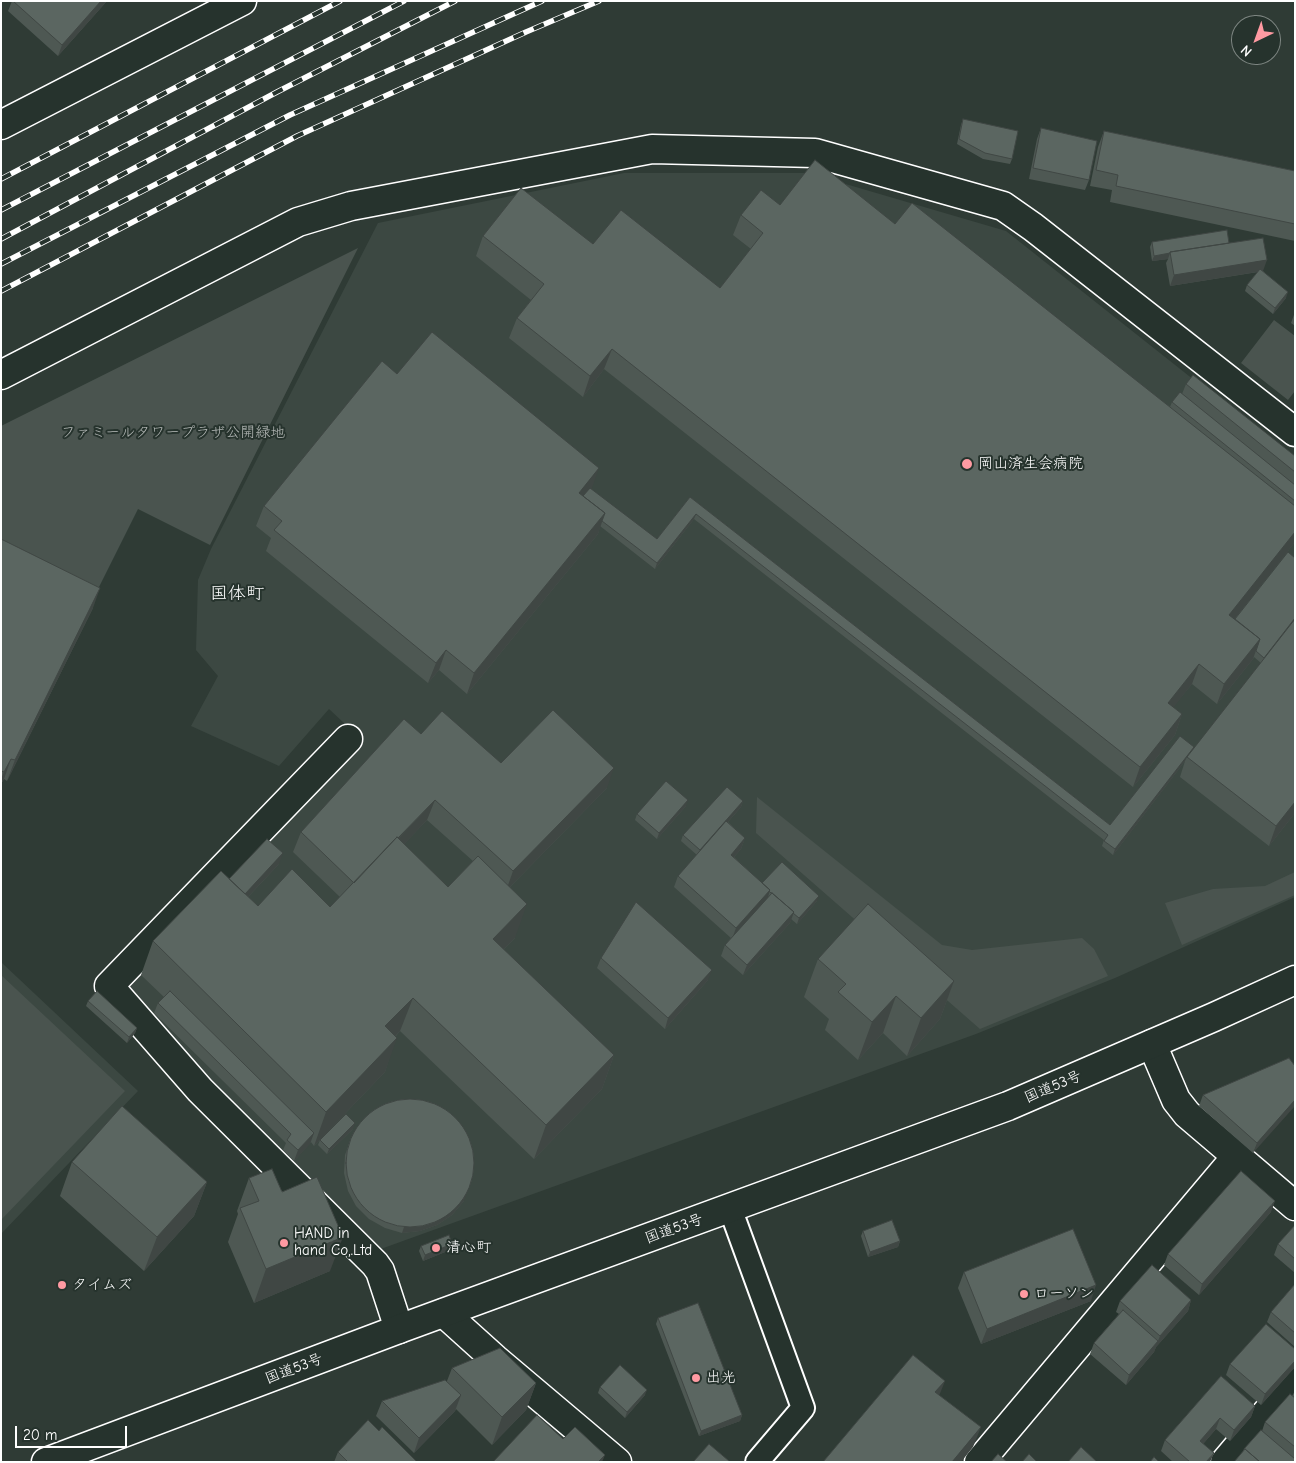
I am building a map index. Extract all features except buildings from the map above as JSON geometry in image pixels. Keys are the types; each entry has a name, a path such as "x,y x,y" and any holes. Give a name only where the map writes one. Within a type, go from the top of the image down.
{"main road":[{"path":"1,125 242,1"},
{"path":"1,375 298,222 351,206 652,149 816,153 1003,206 1295,432"},
{"path":"348,739 109,986 200,1090 376,1264 380,1271 398,1329"},
{"name":"国道53号","path":"46,1462 398,1329 1008,1106 1295,980"},
{"path":"1152,1044 1176,1100 1187,1114 1295,1206"},
{"path":"979,1462 1236,1157"},
{"path":"444,1313 495,1359 618,1462"},
{"path":"1225,1462 1295,1379"}],"lane":[{"path":"730,1208 803,1408 757,1462"}],"shaded area":[{"path":"624,173 808,173 1006,231 1295,460 1295,897 1115,978 976,1034 378,1250 118,989 361,739 329,709 279,766 191,726 218,676 196,650 198,580 211,549 378,223"},
{"path":"1,962 138,1091 1,1234"}],"green space":[{"name":"ファミールタワープラザ公開緑地","path":"358,248 210,545 138,509 91,603 1,559 1,426"},
{"path":"1274,320 1295,336 1295,391 1288,400 1241,363"},
{"path":"757,797 942,945 972,950 1082,938 1094,949 1108,976 980,1029 756,833"},
{"path":"1295,872 1295,895 1182,945 1165,903 1213,889 1265,886"},
{"path":"1,975 125,1091 1,1220"}],"railway":[{"path":"1,179 340,1"},
{"path":"1,210 404,1"},
{"path":"1,239 277,92 455,1"},
{"path":"1,264 290,115 542,1"},
{"path":"1,291 297,136 599,1"}],"place":[{"name":"岡山済生会病院","path":"967,464"},
{"name":"HAND in hand Co,.Ltd","path":"284,1243"},
{"name":"清心町","path":"436,1248"},
{"name":"タイムズ","path":"62,1285"},
{"name":"ローソン","path":"1024,1294"},
{"name":"出光","path":"696,1378"}],"district":[{"name":"国体町","path":"237,594"}]}
